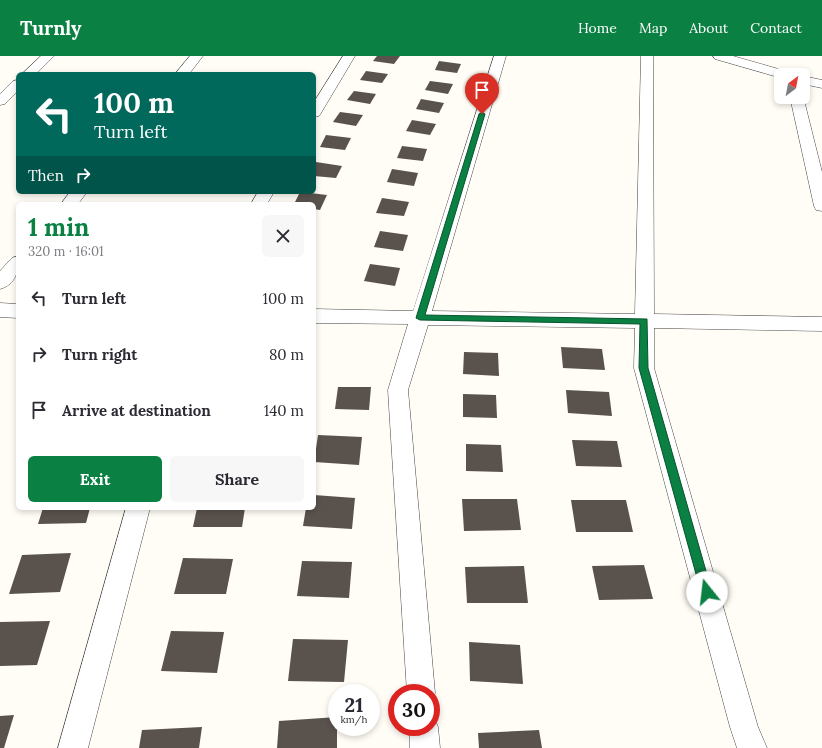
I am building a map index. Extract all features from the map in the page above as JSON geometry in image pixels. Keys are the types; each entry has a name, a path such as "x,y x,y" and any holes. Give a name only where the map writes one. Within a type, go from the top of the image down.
{"street":[{"path":"31,72 48,56"},
{"path":"184,72 197,56"},
{"path":"316,110 349,56"},
{"path":"420,684 398,390 500,56"},
{"path":"647,56 644,368 742,720 752,748"},
{"path":"719,56 774,72"},
{"path":"810,81 822,84"},
{"path":"0,101 16,86"},
{"path":"799,104 822,206"},
{"path":"71,202 77,194"},
{"path":"0,283 16,264"},
{"path":"0,310 16,311"},
{"path":"316,316 822,324"},
{"path":"73,748 137,510"},
{"path":"424,736 425,748"}],"building":[{"path":"377,56 400,56 394,64 373,61"},
{"path":"439,61 461,64 457,73 435,70"},
{"path":"366,71 388,74 382,83 360,80"},
{"path":"430,81 453,84 448,94 425,90"},
{"path":"354,91 376,94 370,104 347,100"},
{"path":"421,99 444,103 439,113 416,109"},
{"path":"340,112 363,115 356,126 333,122"},
{"path":"412,120 436,124 430,135 406,131"},
{"path":"326,135 351,138 345,150 320,147"},
{"path":"402,146 427,149 423,161 397,158"},
{"path":"316,162 342,166 336,178 316,176"},
{"path":"392,169 418,173 414,186 387,182"},
{"path":"299,194 327,195 320,210 316,209 316,202 295,202"},
{"path":"382,198 409,202 404,216 376,213"},
{"path":"380,231 408,235 403,251 374,247"},
{"path":"370,264 400,268 395,286 364,281"},
{"path":"561,347 602,349 605,370 563,368"},
{"path":"464,352 498,353 499,376 463,374"},
{"path":"338,387 371,387 369,410 335,409"},
{"path":"566,390 609,392 612,416 568,413"},
{"path":"463,394 496,395 497,418 463,417"},
{"path":"318,435 362,437 359,465 316,462"},
{"path":"572,440 617,441 622,467 576,466"},
{"path":"466,444 501,445 503,472 466,471"},
{"path":"316,495 355,498 352,529 303,526 306,510 316,510"},
{"path":"462,499 517,499 521,530 464,531"},
{"path":"571,500 626,500 633,532 576,532"},
{"path":"42,510 89,510 86,523 38,524"},
{"path":"197,510 245,510 242,527 193,527"},
{"path":"71,553 60,592 9,594 22,555"},
{"path":"183,558 233,559 226,594 174,594"},
{"path":"302,561 352,562 349,598 297,596"},
{"path":"644,565 653,599 599,600 592,566"},
{"path":"524,566 528,603 467,603 465,567"},
{"path":"50,621 37,665 0,666 0,622"},
{"path":"171,631 224,632 217,673 161,671"},
{"path":"293,639 348,640 344,682 288,681"},
{"path":"469,642 520,645 523,684 470,681"},
{"path":"14,715 4,748 0,748 0,716"},
{"path":"328,718 328,736 337,736 337,748 277,748 279,721"},
{"path":"202,727 199,748 139,748 142,730"},
{"path":"539,730 542,748 479,748 478,733"}],"route":[{"path":"482,114 420,318 644,321 644,368 707,592"}]}
